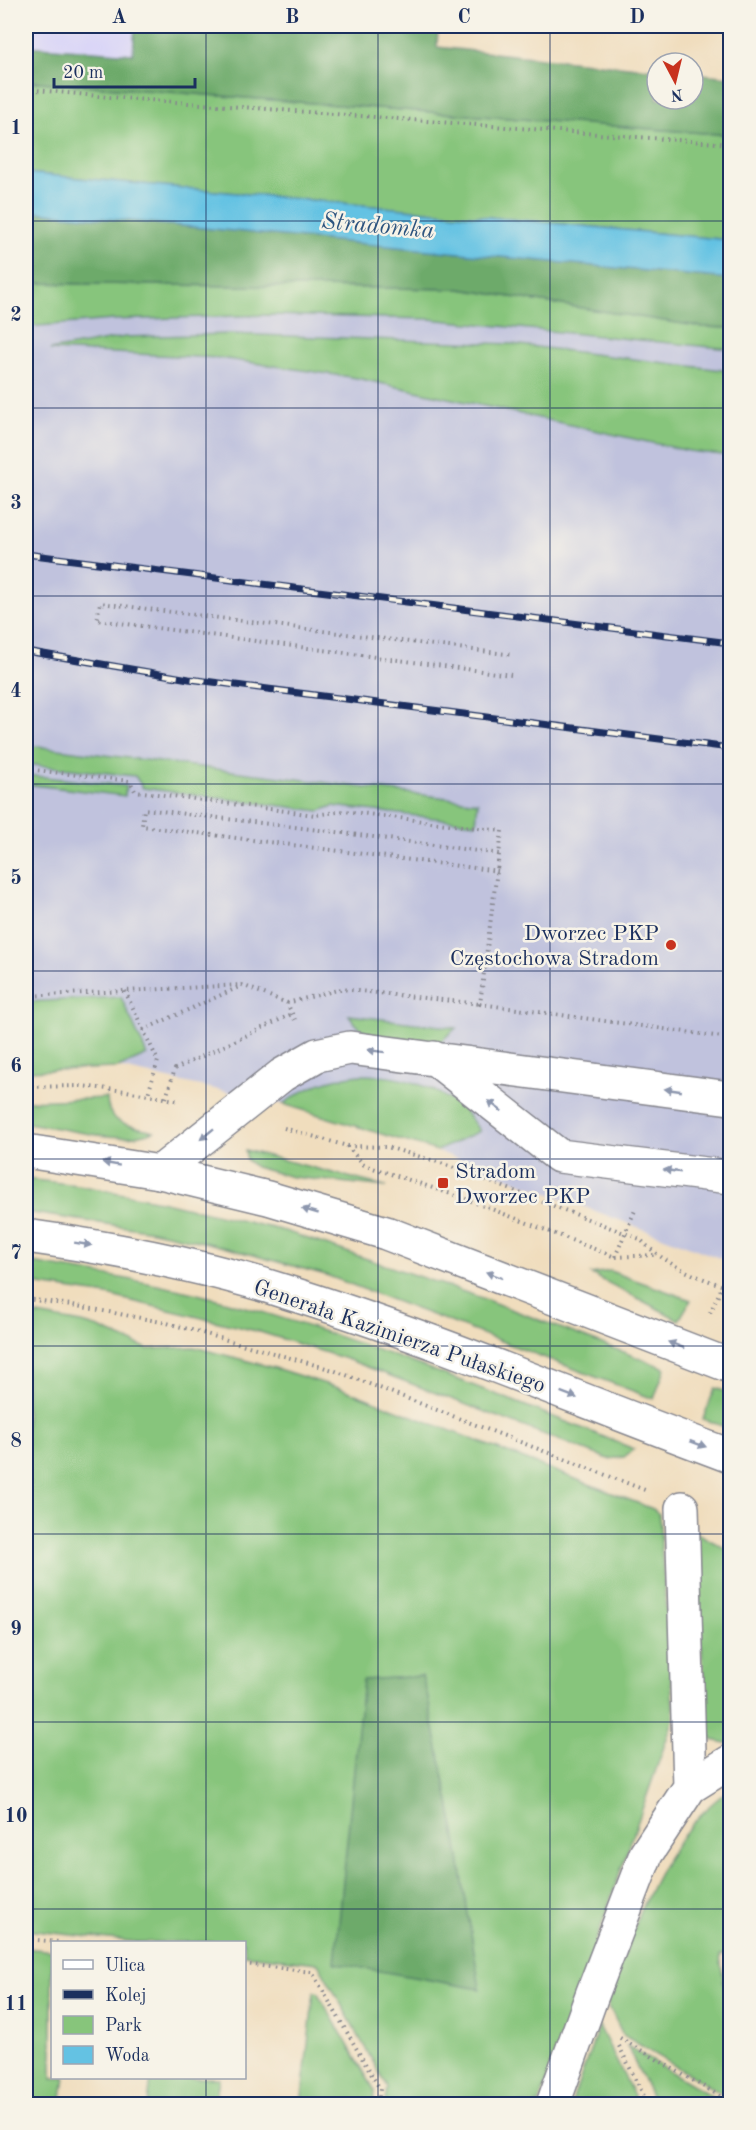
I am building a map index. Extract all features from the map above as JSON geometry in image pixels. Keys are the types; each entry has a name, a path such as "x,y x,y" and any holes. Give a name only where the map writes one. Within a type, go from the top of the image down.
{"main road":[{"path":"160,1172 282,1075 317,1055 350,1048 730,1098"},
{"path":"434,1058 559,1156 730,1177"},
{"path":"26,1151 160,1172 268,1198 386,1233 730,1366"},
{"name":"Generała Kazimierza Pułaskiego","path":"26,1236 105,1248 184,1264 282,1290 397,1329 730,1456"},
{"path":"682,1508 690,1787"},
{"path":"553,2104 646,1854 690,1787 730,1762"}],"path":[{"path":"26,89 730,144"},
{"path":"511,675 97,620 100,603 513,655"},
{"path":"26,769 129,781 135,791 315,815 344,811 502,831 480,1004"},
{"path":"498,871 142,826 144,809 500,854"},
{"path":"26,996 242,985 287,1003 341,989 480,1004 730,1038"},
{"path":"144,1030 242,985"},
{"path":"125,991 158,1061 148,1094"},
{"path":"287,1003 298,1025"},
{"path":"166,1098 176,1070 292,1014"},
{"path":"26,1088 81,1086 148,1094 187,1102"},
{"path":"275,1126 347,1146 387,1147 441,1163 640,1239 655,1255 686,1272 730,1288"},
{"path":"347,1146 364,1165 463,1198 615,1257 655,1255"},
{"path":"615,1257 636,1207"},
{"path":"707,1321 723,1285 730,1210"},
{"path":"26,1299 72,1305 167,1323 333,1370 646,1490 682,1508"},
{"path":"26,1939 51,1941"},
{"path":"246,1964 312,1972 380,2089 378,2104"},
{"path":"648,2104 614,2034 730,2102"}],"shaded area":[{"path":"26,26 135,26 133,54 26,46"},
{"path":"269,315 429,319 730,349 730,1262 437,1151 283,1104 118,1068 26,1071 26,327 113,320"}],"green space":[{"path":"135,26 438,26 437,47 645,69 645,111 705,111 705,74 730,77 730,135 26,81 26,46 133,54"},
{"path":"26,81 730,135 730,240 26,173"},
{"path":"26,211 730,279 730,328 703,327 460,289 26,283"},
{"path":"26,283 460,289 703,327 730,328 730,349 429,319 269,315 113,320 26,327"},
{"path":"230,334 512,344 730,371 730,456 689,451 357,378 220,358 50,350 125,337"},
{"path":"26,745 478,802 476,823 333,806 320,811 143,788 135,776 26,764"},
{"path":"26,775 126,786 125,796 26,784"},
{"path":"121,997 147,1055 118,1068 26,1071 26,1002"},
{"path":"349,1015 456,1028 438,1044 373,1035 359,1027"},
{"path":"360,1075 401,1079 427,1087 462,1109 480,1131 437,1151 283,1104 319,1084"},
{"path":"107,1098 111,1114 116,1119 122,1123 154,1131 125,1137 108,1136 26,1123 26,1101"},
{"path":"245,1150 387,1187 292,1177 255,1167 247,1160"},
{"path":"26,1179 78,1185 160,1201 285,1231 479,1297 665,1368 654,1399 326,1275 212,1244 153,1231 26,1212"},
{"path":"26,1262 167,1287 267,1313 373,1348 634,1449 624,1457 608,1459 349,1360 260,1332 107,1295 26,1283"},
{"path":"610,1271 691,1300 679,1320 591,1274"},
{"path":"26,1313 99,1328 148,1349 194,1347 275,1368 345,1390 653,1509 659,1514 674,1718 539,2104 385,2104 387,2087 318,1963 246,1955 246,1941 128,1941 26,1930"},
{"path":"715,1388 730,1393 730,1429 703,1419"},
{"path":"693,1531 730,1551 730,1744 712,1740 708,1734"},
{"path":"422,1676 455,1832 480,1989 335,1963 363,1680"},
{"path":"730,1789 730,1953 720,1955 730,2033 726,2033 730,2067 730,2099 623,2035 607,2002 640,1914 668,1858 685,1833"},
{"path":"26,1948 51,1951 51,2079 65,2079 61,2104 26,2104"},
{"path":"314,1992 317,1992 375,2091 374,2104 301,2104"},
{"path":"599,2026 638,2104 571,2104"},
{"path":"627,2046 718,2100 726,2104 655,2104"},
{"path":"151,2079 219,2079 215,2104 148,2104"}],"water":[{"name":"Stradomka","path":"26,173 730,240 730,279 26,211"}],"railway":[{"path":"26,554 730,643"},
{"path":"26,651 189,679 730,748"}],"place":[{"name":"Dworzec PKP Częstochowa Stradom","path":"671,945"},
{"name":"Stradom Dworzec PKP","path":"443,1183"}]}
